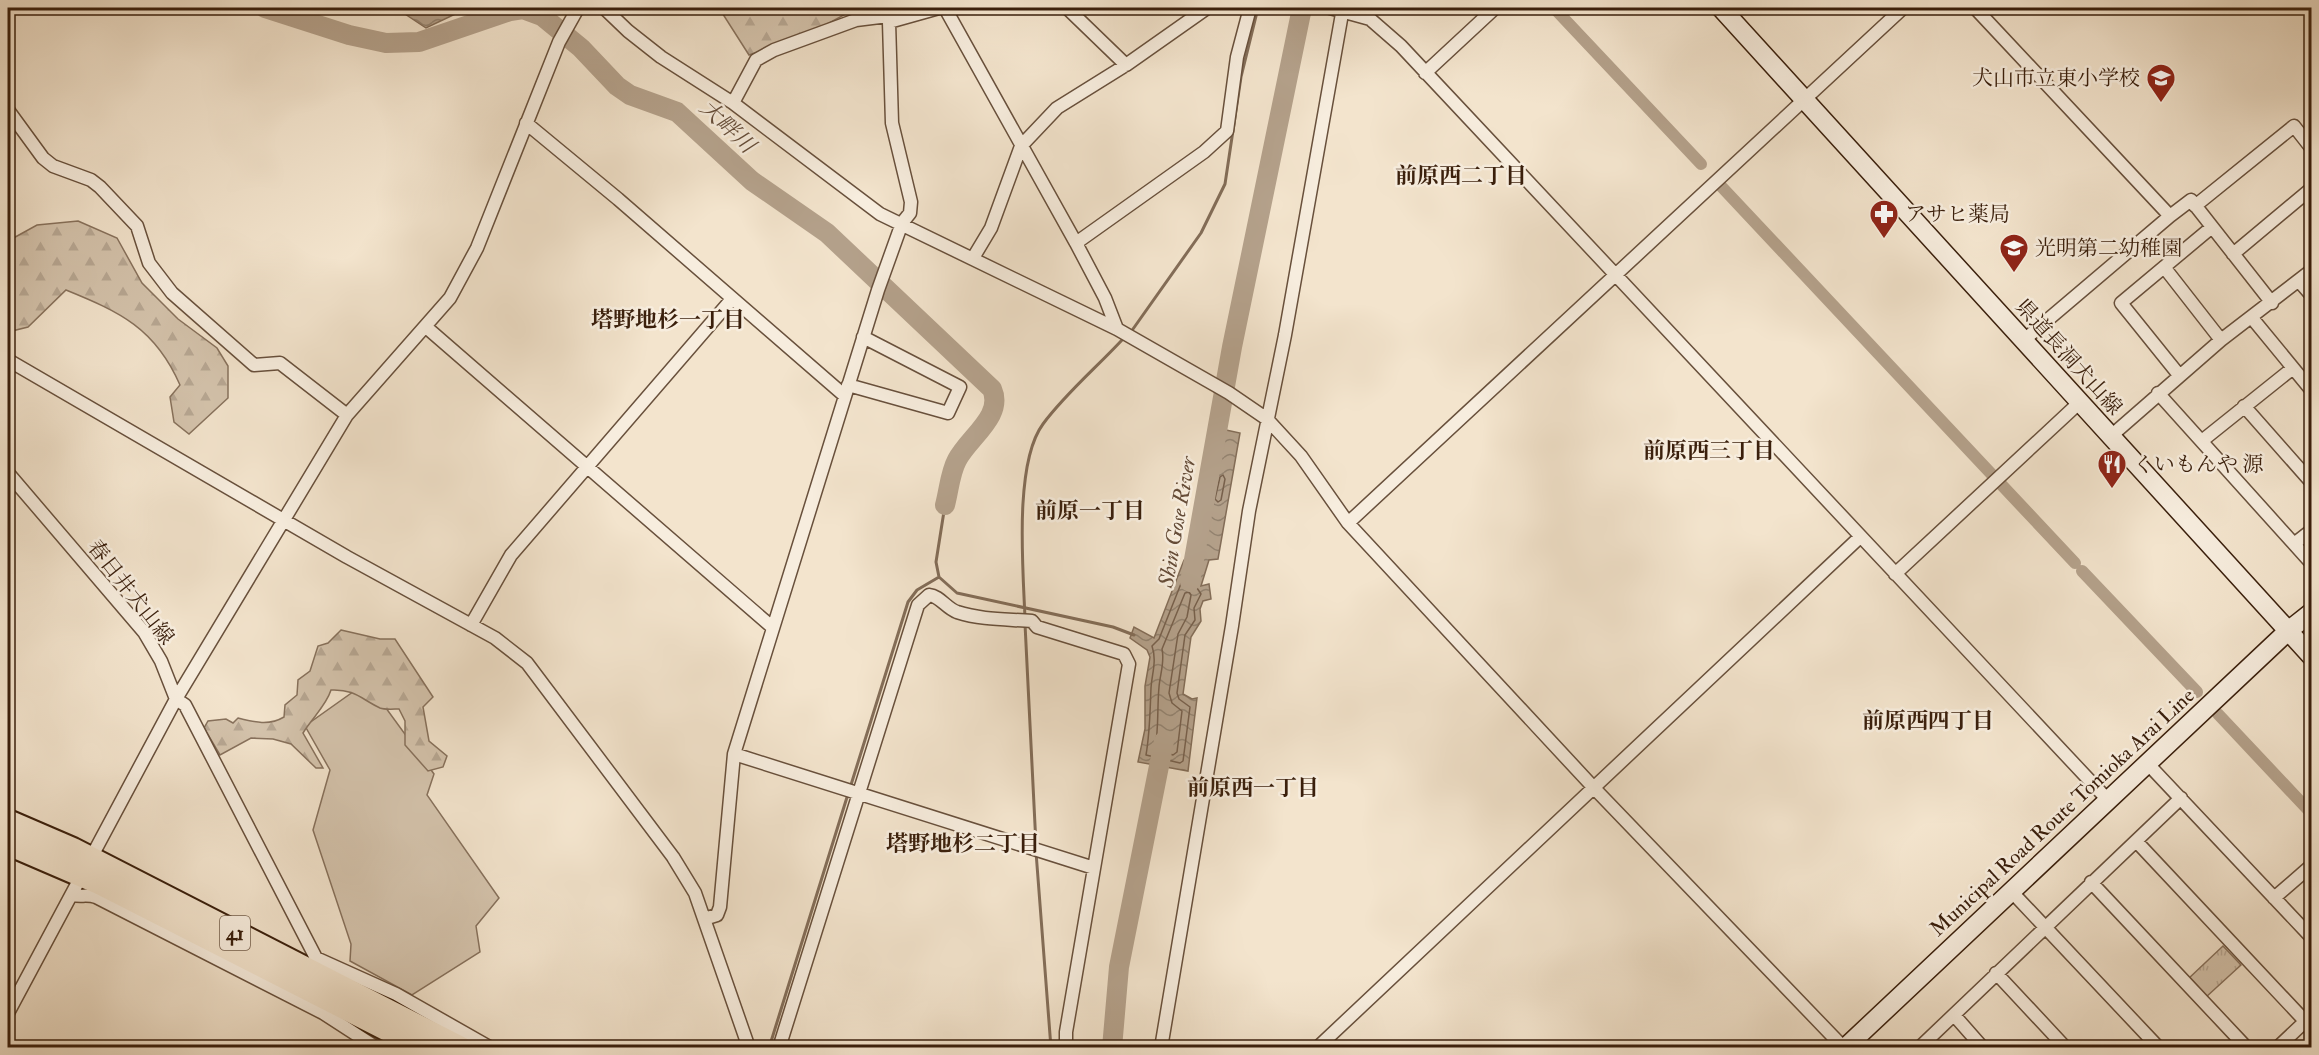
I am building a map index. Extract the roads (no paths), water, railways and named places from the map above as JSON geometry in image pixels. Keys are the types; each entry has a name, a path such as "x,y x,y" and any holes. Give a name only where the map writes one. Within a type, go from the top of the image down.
{"highway":[{"name":"41","path":"8,821 83,877 423,1047"},
{"name":"41","path":"8,844 461,1047"}],"main road":[{"name":"県道長洞犬山線","path":"1721,8 2312,657"},
{"name":"Municipal Road Route Tomioka Arai Line","path":"1845,1047 2107,799 2288,631 2312,612"}],"street":[{"path":"8,1013 83,877 176,699 347,415 450,298 477,248 559,42 578,8"},
{"path":"604,8 628,32 661,57 732,103 880,214 1117,329 1194,373 1267,419 1300,456 1348,523 1594,788 1845,1047"},
{"path":"732,103 756,60 774,50 856,20 939,8"},
{"path":"945,8 1076,243 1105,298 1117,329"},
{"path":"1067,8 1125,65"},
{"path":"973,258 990,228 1021,146 1057,108 1125,65 1207,8"},
{"path":"1076,243 1204,152 1227,131 1233,78 1250,8"},
{"path":"1161,1047 1232,626 1249,511 1285,335 1338,8 1370,19 1425,73 2107,799"},
{"path":"1425,73 1495,8"},
{"path":"1348,523 1803,98 1903,8"},
{"path":"1975,8 2170,216"},
{"path":"704,919 717,915 720,907 734,754 880,284 902,223 910,213 911,202 892,123 888,15"},
{"path":"8,110 43,158 53,166 91,180 137,226 149,263 187,307 254,364 280,363 347,415"},
{"path":"526,123 618,199 732,299 846,390 948,413 960,387 863,337"},
{"path":"2195,206 2294,126 2312,149"},
{"path":"2233,254 2312,188"},
{"path":"2024,340 2191,200 2272,303"},
{"path":"2179,375 2121,303 2212,227"},
{"path":"2164,267 2222,340"},
{"path":"2111,436 2179,375 2312,270"},
{"path":"2299,281 2312,296"},
{"path":"471,625 511,555 732,299"},
{"path":"2252,318 2312,391"},
{"path":"426,327 772,627"},
{"path":"8,360 284,520 495,638 527,663 673,857 694,893 749,1047"},
{"path":"2203,440 2293,368"},
{"path":"2158,393 2203,440 2312,564"},
{"path":"1895,574 2080,402"},
{"path":"2244,406 2312,483"},
{"name":"春日井犬山線","path":"8,473 144,632 161,661 176,699 185,705 316,958 491,1047"},
{"path":"2294,544 2312,530"},
{"path":"1317,1047 1860,537"},
{"path":"779,1047 918,605 929,594 934,595 953,611 997,621 1032,621 1037,627 1124,654 1129,664 1066,1032 1066,1047"},
{"path":"734,754 1094,868"},
{"path":"2147,763 2312,938"},
{"path":"1919,1047 2181,798"},
{"path":"2136,841 2308,1018 2277,1047"},
{"path":"2274,898 2312,865"},
{"path":"83,877 87,894 323,1013 373,1043"},
{"path":"2091,882 2247,1047"},
{"path":"2011,891 2159,1047"},
{"path":"1996,973 2066,1047"},
{"path":"1954,1015 1983,1047"}],"water":[{"path":"396,8 468,8 426,28"},
{"path":"1226,430 1240,433 1218,559 1209,560 1201,586 1209,584 1211,599 1203,601 1200,609 1201,621 1191,637 1183,694 1192,699 1197,698 1188,771 1138,762 1145,729 1145,686 1150,657 1147,650 1130,638 1134,627 1154,638 1184,560 1199,555 1208,516 1210,488"}],"waterway":[{"name":"大畔川","path":"265,8 349,35 386,43 419,42 510,11 523,9 542,16 581,48 617,86 630,95 677,112 752,181 827,233 992,389 993,408 984,426 957,460 945,505"},
{"path":"1133,329 1201,233 1225,184 1241,77 1258,8"},
{"name":"Shin Gose River","path":"1190,582 1232,347 1302,8"},
{"path":"1554,8 1701,164"},
{"path":"1719,184 2075,563"},
{"path":"1025,618 1022,517 1024,489 1034,441 1043,424 1061,402 1122,340"},
{"path":"945,505 936,562 939,577 957,593 1113,627 1134,635"},
{"path":"2082,571 2197,692"},
{"path":"850,788 908,602 917,590 939,577"},
{"path":"1025,624 1036,845"},
{"path":"2218,714 2312,814"},
{"name":"Shin Gose River","path":"1112,1048 1119,967 1164,741"},
{"path":"769,1048 848,794"},
{"path":"1036,852 1051,1048"}],"place":[{"name":"犬山市立東小学校","path":"2161,104"},
{"name":"アサヒ薬局","path":"1884,240"},
{"name":"光明第二幼稚園","path":"2014,274"},
{"name":"くいもんや 源","path":"2112,490"}],"district":[{"name":"前原西二丁目","path":"1461,175"},
{"name":"塔野地杉一丁目","path":"668,319"},
{"name":"前原西三丁目","path":"1709,450"},
{"name":"前原一丁目","path":"1090,510"},
{"name":"前原西四丁目","path":"1928,720"},
{"name":"前原西一丁目","path":"1253,787"},
{"name":"塔野地杉二丁目","path":"963,843"}]}
